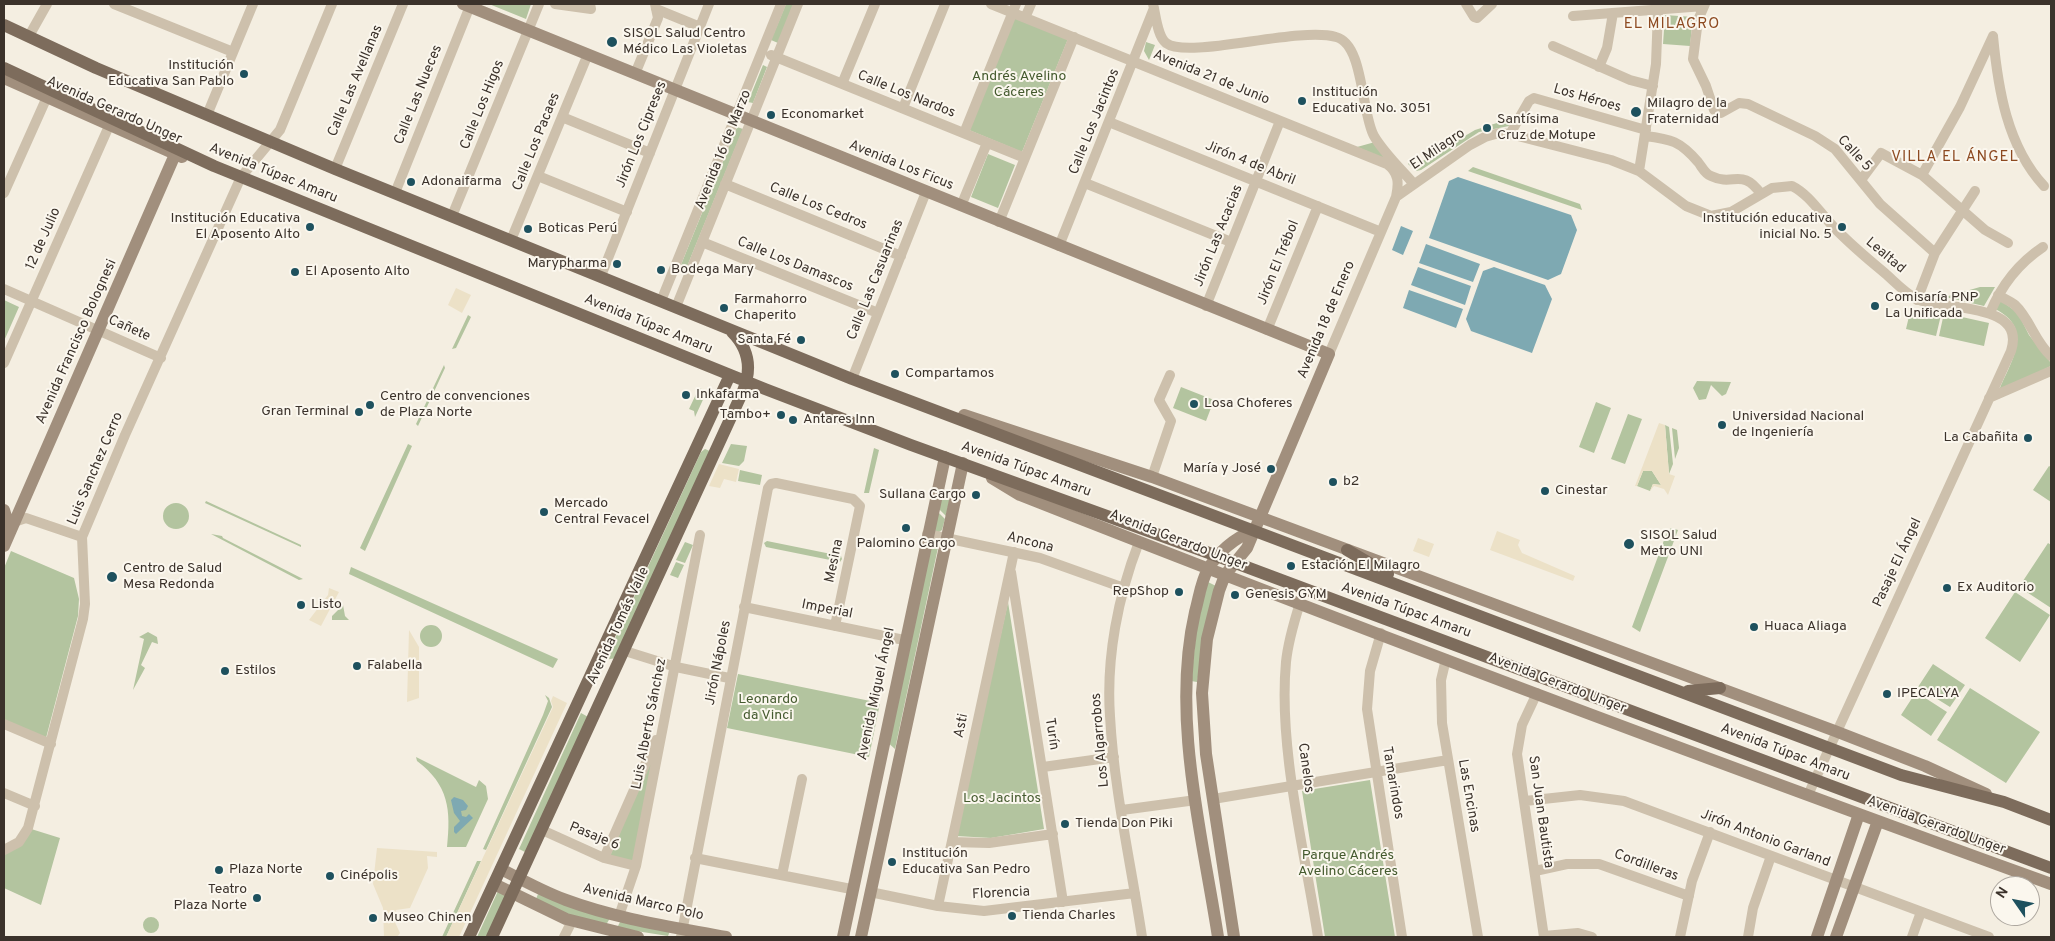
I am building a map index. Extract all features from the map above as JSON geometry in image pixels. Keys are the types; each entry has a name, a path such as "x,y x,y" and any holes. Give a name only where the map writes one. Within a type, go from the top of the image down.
{"main road":[{"name":"Avenida Túpac Amaru","path":"4,25 96,68 270,142 921,406 1421,592 1901,775 2004,802 2051,820"},
{"name":"Avenida Túpac Amaru","path":"4,68 176,153 214,166 747,381 945,457 1218,556 2051,868"},
{"name":"Avenida Tomás Valle","path":"492,937 747,381 748,365 745,350 728,329"},
{"name":"Avenida Tomás Valle","path":"469,937 730,374"},
{"path":"699,444 710,443 716,452"},
{"path":"1347,550 1421,592"},
{"path":"1685,692 1720,688"}],"street":[{"path":"29,36 47,4"},
{"path":"114,4 233,52"},
{"path":"207,115 253,4"},
{"name":"Luis Sanchez Cerro","path":"4,850 12,847 22,839 35,806 85,609 82,537 241,177 280,130 332,4"},
{"name":"Calle Las Avellanas","path":"335,169 403,4"},
{"name":"Calle Los Higos","path":"452,216 539,4"},
{"path":"555,4 591,7"},
{"name":"Jirón Los Cipreses","path":"601,276 709,4"},
{"name":"Avenida 16 de Marzo","path":"661,301 781,4"},
{"name":"Avenida 16 de Marzo","path":"676,307 798,4"},
{"path":"842,84 875,4"},
{"path":"903,108 945,4"},
{"name":"Avenida 21 de Junio","path":"991,4 1014,8 1025,18 1387,164 1394,170 1398,178 1396,197"},
{"path":"1025,18 1031,4"},
{"path":"1466,4 1477,18 1481,17 1492,4"},
{"name":"Avenida Los Ficus","path":"466,5 1206,306 1329,354"},
{"name":"Calle Las Nueces","path":"395,193 466,5"},
{"name":"Calle Los Jacintos","path":"1059,246 1134,62 1154,5"},
{"name":"El Milagro","path":"1154,5 1164,41 1177,47 1202,47 1267,38 1309,35 1334,36 1344,40 1353,52 1374,136 1413,183 1477,140 1491,135 1510,134 1598,156 1640,171 1686,206 1711,216 1731,212 1772,188"},
{"path":"1573,16 1658,11 1704,5"},
{"name":"Calle 5","path":"1704,5 1698,20 1692,56 1693,62 1706,86 1714,110 1724,112 1734,104 1748,104 1815,136 1835,149 1880,204 1935,253"},
{"path":"655,6 700,27"},
{"path":"635,74 658,18 655,6"},
{"path":"964,133 1014,8"},
{"path":"1640,171 1653,86 1658,11"},
{"path":"1599,67 1607,48 1613,13"},
{"path":"1922,176 1960,107 1993,36 1997,73 2009,127 2036,178 2044,186"},
{"path":"999,222 1074,38"},
{"path":"1553,46 1599,67 1653,86"},
{"name":"Calle Los Nardos","path":"762,51 1025,158"},
{"name":"Calle Los Pacaes","path":"512,240 588,54"},
{"name":"Avenida Gerardo Unger","path":"4,78 109,126 176,153"},
{"path":"4,193 47,97"},
{"name":"Los Héroes","path":"1510,134 1529,100 1534,98 1646,133"},
{"path":"562,117 650,153"},
{"name":"Jirón Las Acacias","path":"1206,306 1280,121"},
{"name":"Jirón 4 de Abril","path":"1109,122 1381,232"},
{"name":"12 de Julio","path":"4,363 109,126"},
{"path":"1646,133 1674,140 1709,175 1721,178 1747,179 1753,183 1761,194"},
{"path":"961,206 987,142"},
{"name":"Avenida Francisco Bolognesi","path":"5,543 176,153"},
{"path":"1861,180 1881,153 1922,176 1985,230 2008,243"},
{"path":"538,176 627,212"},
{"path":"1085,183 1232,242"},
{"name":"Avenida 18 de Enero","path":"1225,575 1247,548 1396,197 1413,183"},
{"name":"Calle Los Cedros","path":"725,184 901,256"},
{"name":"Lealtad","path":"1772,188 1787,185 1797,189 1853,247 1917,300 1990,313"},
{"path":"1917,300 1935,253 1975,191"},
{"name":"Calle Las Casuarinas","path":"852,379 926,192"},
{"name":"Jirón El Trébol","path":"1267,330 1318,206"},
{"name":"Calle Los Damascos","path":"702,242 878,313"},
{"path":"1990,313 1998,295 2024,262 2043,247"},
{"name":"Cañete","path":"4,289 160,358"},
{"path":"1998,295 2019,310 2032,332 2051,356"},
{"name":"Pasaje El Ángel","path":"1808,795 1835,731 2013,343 2007,327 1990,313"},
{"path":"1989,398 2051,371"},
{"path":"1152,477 1171,424 1169,414 1159,400 1170,375"},
{"path":"921,406 951,411 1152,477 1835,731 1925,766 2004,802"},
{"name":"Avenida Miguel Ángel","path":"842,937 904,640 945,457"},
{"path":"861,937 946,538 968,465"},
{"name":"Avenida Gerardo Unger","path":"968,465 1020,495 1139,542 1536,693 2051,884"},
{"name":"Jirón Nápoles","path":"681,933 729,678 768,488 771,484 776,483 853,499 858,502"},
{"name":"Mesina","path":"835,626 860,509 858,502"},
{"path":"4,510 7,520 5,543"},
{"path":"14,522 26,518 82,537"},
{"path":"1218,937 1188,747 1186,693 1193,621 1208,568 1238,537 1254,530"},
{"name":"Ancona","path":"928,534 1054,562 1124,588"},
{"name":"Luis Alberto Sánchez","path":"619,916 636,866 700,535"},
{"name":"Los Algarrobos","path":"1139,542 1124,588 1115,632 1110,676 1110,714 1114,757 1142,937"},
{"name":"Asti","path":"938,906 1014,552"},
{"name":"Turín","path":"1010,571 1015,586 1064,902"},
{"path":"1225,575 1207,639 1202,693 1203,730 1234,937"},
{"name":"Canelos","path":"1300,603 1286,660 1284,701 1294,787 1318,937"},
{"name":"Imperial","path":"744,607 904,640"},
{"name":"Tamarindos","path":"1380,633 1370,672 1367,709 1402,937"},
{"path":"625,650 676,666 729,678"},
{"name":"Las Encinas","path":"1446,659 1441,680 1441,709 1478,937"},
{"path":"1186,693 1202,693"},
{"name":"San Juan Bautista","path":"1536,693 1522,725 1518,744 1544,937"},
{"path":"4,724 50,744"},
{"path":"604,858 662,731"},
{"path":"880,756 898,759"},
{"path":"1042,767 1114,757"},
{"path":"1213,799 1448,760"},
{"path":"782,875 802,779"},
{"path":"4,793 35,806"},
{"name":"Jirón Antonio Garland","path":"1525,801 1563,796 1608,798 1642,806 1853,888 1989,937"},
{"path":"1122,810 1196,800"},
{"path":"1817,937 1859,814"},
{"path":"1836,937 1878,821"},
{"name":"Pasaje 6","path":"542,830 604,858 636,866"},
{"path":"1680,937 1689,896 1710,832"},
{"path":"952,842 989,843 1053,834"},
{"path":"1748,937 1753,908 1771,856"},
{"path":"696,858 851,889"},
{"name":"Cordilleras","path":"1535,871 1567,864 1599,864 1689,896"},
{"name":"Avenida Marco Polo","path":"501,869 565,900 681,933 726,937"},
{"path":"494,884 572,921 612,935 638,937"},
{"name":"Florencia","path":"870,892 938,906 984,911 1135,893"},
{"path":"1912,937 1921,912"},
{"path":"564,937 572,921"},
{"path":"1544,937 1578,933 1592,937"}],"green space":[{"path":"489,4 531,4 526,19"},
{"path":"786,4 794,4 778,43 771,40"},
{"path":"1665,15 1693,17 1690,46 1663,44"},
{"name":"Andrés Avelino Cáceres","path":"1015,17 1068,39 1022,152 969,130"},
{"path":"1146,42 1155,45 1149,60 1144,51"},
{"path":"763,65 767,67 753,103 748,102"},
{"path":"1500,122 1508,123 1509,126 1479,132 1421,170 1416,171 1408,164 1410,161 1415,163 1421,162 1475,130"},
{"path":"737,127 743,129 684,274 678,272"},
{"path":"1375,142 1390,161 1357,147"},
{"path":"988,154 1015,165 998,208 971,197"},
{"path":"1473,167 1580,204 1582,210 1468,171"},
{"path":"1980,287 1995,287 1984,306 1945,297"},
{"path":"4,300 19,307 4,341"},
{"path":"2000,300 2018,313 2029,335 2051,363 2051,366 2003,389 2000,388 2014,356 2017,335 2014,325 2007,317 1995,309"},
{"path":"1911,308 1941,315 1936,336 1906,329"},
{"path":"1944,313 1989,323 1984,346 1939,336"},
{"path":"468,315 471,317 456,348 452,349"},
{"path":"444,365 445,368 418,426 416,424"},
{"path":"1697,381 1731,382 1726,394 1722,396 1711,385 1706,399 1699,400 1693,388"},
{"name":"Losa Choferes","path":"1181,387 1214,400 1206,421 1173,408"},
{"path":"699,388 707,391 695,417 694,411 689,409"},
{"path":"1596,402 1611,408 1594,453 1579,447"},
{"path":"1628,414 1642,419 1625,464 1611,459"},
{"path":"1665,425 1669,427 1673,464 1669,474"},
{"path":"1672,428 1677,430 1679,448 1675,459"},
{"path":"408,444 412,446 365,551 360,548"},
{"path":"731,444 747,446 744,461 739,466 722,463"},
{"path":"874,448 879,450 869,493 864,493"},
{"path":"705,449 710,451 616,658 605,660 701,452"},
{"path":"2049,466 2051,467 2051,502 2033,490"},
{"path":"740,470 762,475 760,485 738,481"},
{"path":"1643,471 1652,471 1661,485 1653,484 1650,491 1637,486"},
{"path":"939,496 950,498 946,516 937,507"},
{"path":"206,501 301,545 301,547 205,503"},
{"path":"176,503 185,507 189,516 185,525 176,529 167,525 163,516 167,507"},
{"path":"936,510 945,519 942,530 939,532 935,532"},
{"path":"1671,528 1678,530 1640,632 1632,627 1667,532"},
{"path":"211,534 222,536 303,579 299,580"},
{"path":"935,540 939,543 895,749 886,741 929,542"},
{"path":"767,541 841,556 842,559 840,562 766,547 764,543"},
{"path":"685,542 693,545 685,563 676,560"},
{"path":"2048,543 2051,545 2051,608 2019,587"},
{"path":"11,551 74,578 79,599 78,616 46,738 4,720 4,568"},
{"path":"676,562 684,565 678,578 670,575"},
{"path":"351,567 558,659 553,668 349,574"},
{"path":"1208,582 1216,586 1197,682 1191,681 1197,625"},
{"path":"2015,592 2050,615 2020,662 1985,638"},
{"name":"Los Jacintos","path":"1008,602 1044,829 991,838 956,836"},
{"path":"343,605 345,616 349,620 332,620 332,616"},
{"path":"427,625 435,625 442,632 442,640 435,647 427,647 420,640 420,632"},
{"path":"148,632 157,637 158,644 152,642 141,665 145,668 133,690 144,639 139,637"},
{"path":"1933,664 1965,685 1950,707 1918,687"},
{"name":"Leonardo da Vinci","path":"738,674 880,703 869,757 727,728"},
{"path":"1970,688 2040,732 2006,783 1937,740"},
{"path":"1916,692 1947,712 1931,736 1901,715"},
{"path":"545,695 549,698 552,707 486,850 483,849 543,715 548,701"},
{"path":"581,713 590,718 527,853 519,849"},
{"path":"657,745 633,861 610,856"},
{"path":"416,757 476,787 479,780 486,786 488,799 466,847 447,847 448,810 446,799 436,779 417,761"},
{"name":"Parque Andrés Avelino Cáceres","path":"1370,780 1395,937 1325,937 1302,791"},
{"path":"28,828 60,838 41,905 4,888 4,850"},
{"path":"477,861 481,861 446,937 442,937"},
{"path":"498,891 506,896 487,937 477,937"},
{"path":"538,894 610,918 606,925 567,914 536,899"},
{"path":"151,917 157,919 159,925 157,931 151,933 145,931 143,925 145,919"},
{"path":"621,920 670,931 668,936 617,928"}],"shaded area":[{"path":"456,288 471,295 462,313 448,305"},
{"path":"1659,423 1665,425 1669,474 1675,476 1668,495 1664,489 1654,486 1650,491 1653,484 1661,485 1652,471 1643,471 1637,486 1635,486"},
{"path":"719,464 739,469 736,482 724,479 720,488 709,486"},
{"path":"1497,531 1520,540 1518,545 1522,553 1575,576 1573,581 1490,550"},
{"path":"1418,538 1434,544 1429,557 1413,551"},
{"path":"329,588 339,592 321,626 309,620 328,595"},
{"path":"409,630 419,647 419,698 407,702"},
{"path":"553,696 567,703 459,937 446,937 553,707 551,701"},
{"path":"377,848 437,852 437,857 427,856 428,868 410,908 396,910 393,918 400,933 397,937 384,937 383,908 373,884"}],"water":[{"path":"1458,177 1571,215 1577,230 1561,274 1548,280 1429,238 1449,181"},
{"path":"1401,226 1413,231 1403,255 1392,250"},
{"path":"1426,244 1480,264 1473,282 1419,263"},
{"path":"1418,267 1471,286 1465,305 1411,285"},
{"path":"1494,267 1545,285 1552,299 1532,353 1471,331 1466,319 1483,271"},
{"path":"1409,290 1463,309 1456,328 1403,308"},
{"path":"454,797 463,800 468,806 466,810 461,811 462,816 466,817 469,814 473,818 456,834 454,827 460,821 454,813 451,800"}],"place":[{"name":"SISOL Salud Centro Médico Las Violetas","path":"612,42"},
{"name":"Institución Educativa San Pablo","path":"244,74"},
{"name":"Institución Educativa No. 3051","path":"1302,101"},
{"name":"Milagro de la Fraternidad","path":"1636,112"},
{"name":"Economarket","path":"771,115"},
{"name":"Santísima Cruz de Motupe","path":"1487,128"},
{"name":"Adonaifarma","path":"411,182"},
{"name":"Institución Educativa El Aposento Alto","path":"310,227"},
{"name":"Institución educativa inicial No. 5","path":"1842,227"},
{"name":"Boticas Perú","path":"528,229"},
{"name":"Marypharma","path":"617,264"},
{"name":"Bodega Mary","path":"661,270"},
{"name":"El Aposento Alto","path":"295,272"},
{"name":"Comisaría PNP La Unificada","path":"1875,306"},
{"name":"Farmahorro Chaperito","path":"724,308"},
{"name":"Santa Fé","path":"801,340"},
{"name":"Compartamos","path":"895,374"},
{"name":"Inkafarma","path":"686,395"},
{"name":"Losa Choferes","path":"1194,404"},
{"name":"Centro de convenciones de Plaza Norte","path":"370,405"},
{"name":"Gran Terminal","path":"359,412"},
{"name":"Tambo+","path":"781,415"},
{"name":"Antares Inn","path":"793,420"},
{"name":"Universidad Nacional de Ingeniería","path":"1722,425"},
{"name":"La Cabañita","path":"2028,438"},
{"name":"María y José","path":"1271,469"},
{"name":"b2","path":"1333,482"},
{"name":"Cinestar","path":"1545,491"},
{"name":"Sullana Cargo","path":"976,495"},
{"name":"Mercado Central Fevacel","path":"544,512"},
{"name":"Palomino Cargo","path":"906,528"},
{"name":"SISOL Salud Metro UNI","path":"1629,544"},
{"name":"Estación El Milagro","path":"1291,566"},
{"name":"Centro de Salud Mesa Redonda","path":"112,577"},
{"name":"Ex Auditorio","path":"1947,588"},
{"name":"RepShop","path":"1179,592"},
{"name":"Genesis GYM","path":"1235,595"},
{"name":"Listo","path":"301,605"},
{"name":"Huaca Aliaga","path":"1754,627"},
{"name":"Falabella","path":"357,666"},
{"name":"Estilos","path":"225,671"},
{"name":"IPECALYA","path":"1887,694"},
{"name":"Tienda Don Piki","path":"1065,824"},
{"name":"Institución Educativa San Pedro","path":"892,862"},
{"name":"Plaza Norte","path":"219,870"},
{"name":"Cinépolis","path":"330,876"},
{"name":"Teatro Plaza Norte","path":"257,898"},
{"name":"Tienda Charles","path":"1012,916"},
{"name":"Museo Chinen","path":"373,918"}],"district":[{"name":"EL MILAGRO","path":"1672,25"},
{"name":"VILLA EL ÁNGEL","path":"1955,158"}]}
